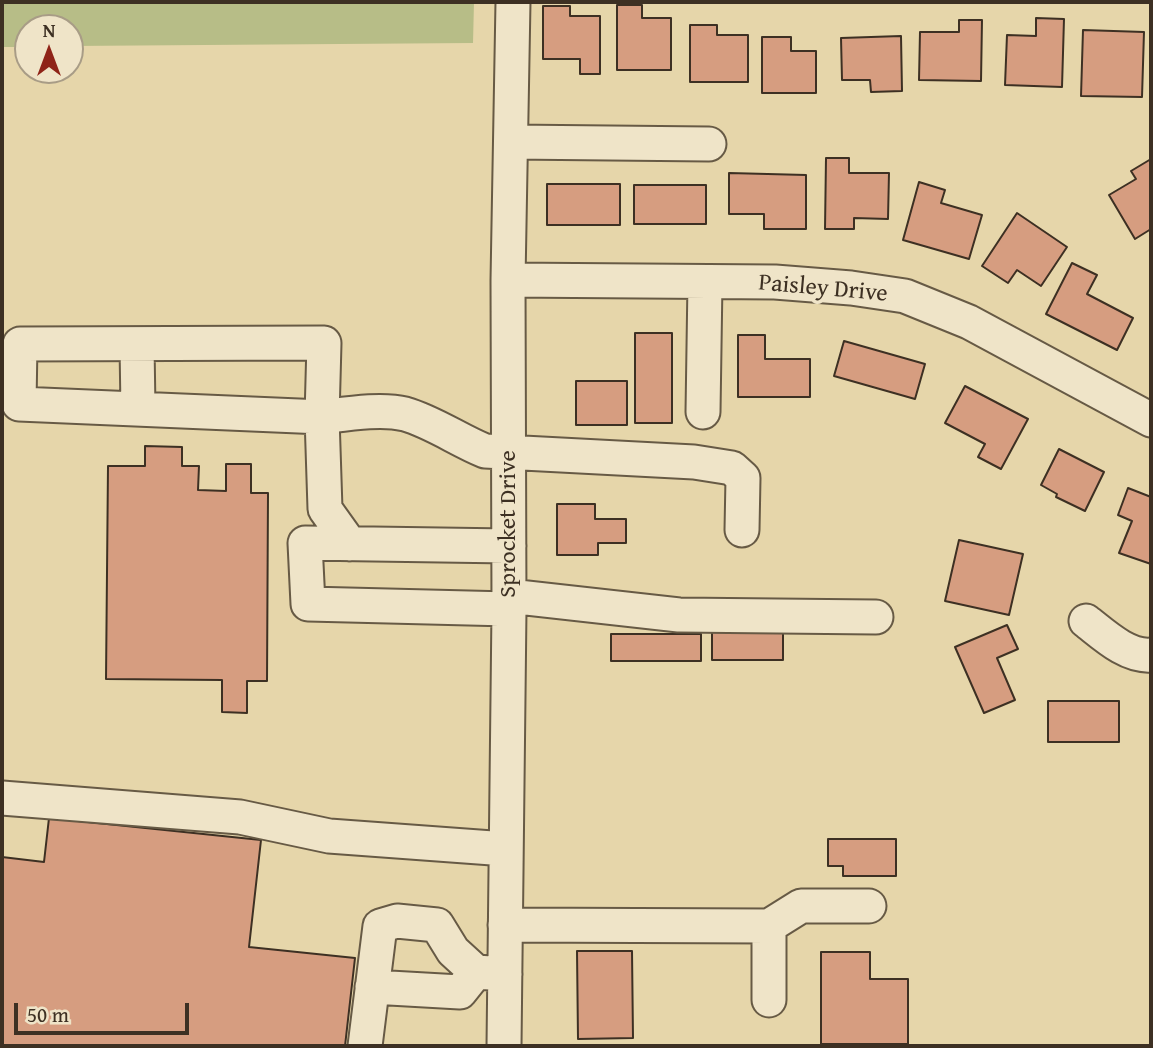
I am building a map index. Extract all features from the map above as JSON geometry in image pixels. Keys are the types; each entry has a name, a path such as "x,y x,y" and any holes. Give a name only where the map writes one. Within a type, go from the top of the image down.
{"street":[{"name":"Sprocket Drive","path":"504,1046 490,973 505,925 509,602 508,280 513,2"},
{"path":"510,142 709,144"},
{"name":"Paisley Drive","path":"508,280 813,285 905,296 970,322 1151,419"},
{"path":"703,412 705,282"},
{"path":"350,544 325,509 322,417 324,343 20,344 19,404 322,417 358,412 402,413 429,423 485,451 694,462 733,468 743,478 742,530"},
{"path":"137,345 138,409"},
{"path":"509,547 305,543 307,604 509,602 679,615 876,617"},
{"path":"1086,621 1118,645 1144,656 1151,655"},
{"path":"2,798 240,817 329,836 506,849"},
{"path":"505,925 769,926 802,906 869,906"},
{"path":"370,1046 365,1046 372,987 380,926 397,921 437,925 453,951 490,973 460,992 372,987"},
{"path":"769,926 769,1000"}],"green space":[{"path":"2,2 474,2 473,43 84,46 84,14 14,14 14,47 2,47"}],"building":[{"path":"617,5 642,5 642,18 671,18 671,70 617,70"},
{"path":"543,6 570,6 570,16 600,16 600,74 580,74 580,59 543,59"},
{"path":"1036,18 1064,19 1062,87 1005,85 1007,35 1036,36"},
{"path":"959,20 982,20 981,81 919,80 920,32 959,32"},
{"path":"690,25 717,25 717,35 748,35 748,82 690,82"},
{"path":"1083,30 1144,32 1142,97 1081,96"},
{"path":"901,36 902,91 871,92 870,80 842,80 841,38"},
{"path":"762,37 791,37 791,51 816,51 816,93 762,93"},
{"path":"826,158 849,158 849,173 889,173 888,219 854,218 854,229 825,229"},
{"path":"1151,159 1151,229 1135,239 1109,195 1136,179 1131,171"},
{"path":"729,173 806,175 806,229 764,229 764,214 729,214"},
{"path":"919,182 945,190 941,203 982,215 969,259 903,240"},
{"path":"547,184 620,184 620,225 547,225"},
{"path":"634,185 706,185 706,224 634,224"},
{"path":"1017,213 1067,247 1041,286 1017,270 1008,283 982,266"},
{"path":"1072,263 1097,275 1087,294 1133,318 1117,350 1046,314"},
{"path":"635,333 672,333 672,423 635,423"},
{"path":"738,335 765,335 765,359 810,359 810,397 738,397"},
{"path":"844,341 925,364 915,399 834,376"},
{"path":"576,381 627,381 627,425 576,425"},
{"path":"965,386 1028,419 1001,469 978,457 985,444 945,423"},
{"path":"145,446 182,447 182,466 199,466 198,490 226,491 226,464 251,464 251,493 268,493 267,681 247,681 247,713 222,712 222,680 106,679 108,466 145,466"},
{"path":"1059,449 1104,472 1085,511 1056,497 1057,494 1041,485"},
{"path":"1128,488 1151,497 1151,564 1119,553 1132,521 1118,515"},
{"path":"557,504 595,504 595,519 626,519 626,543 598,543 598,555 557,555"},
{"path":"959,540 1023,554 1009,615 945,601"},
{"path":"1007,625 1018,649 997,658 1015,700 984,713 955,647"},
{"path":"712,632 783,632 783,660 712,660"},
{"path":"611,634 701,634 701,661 611,661"},
{"path":"1048,701 1119,701 1119,742 1048,742"},
{"path":"49,818 261,840 249,947 355,958 345,1046 2,1046 2,857 44,862"},
{"path":"828,839 896,839 896,876 843,876 843,866 828,866"},
{"path":"577,951 632,951 633,1038 578,1039"},
{"path":"821,952 870,952 870,979 908,979 908,1044 821,1044"}]}
